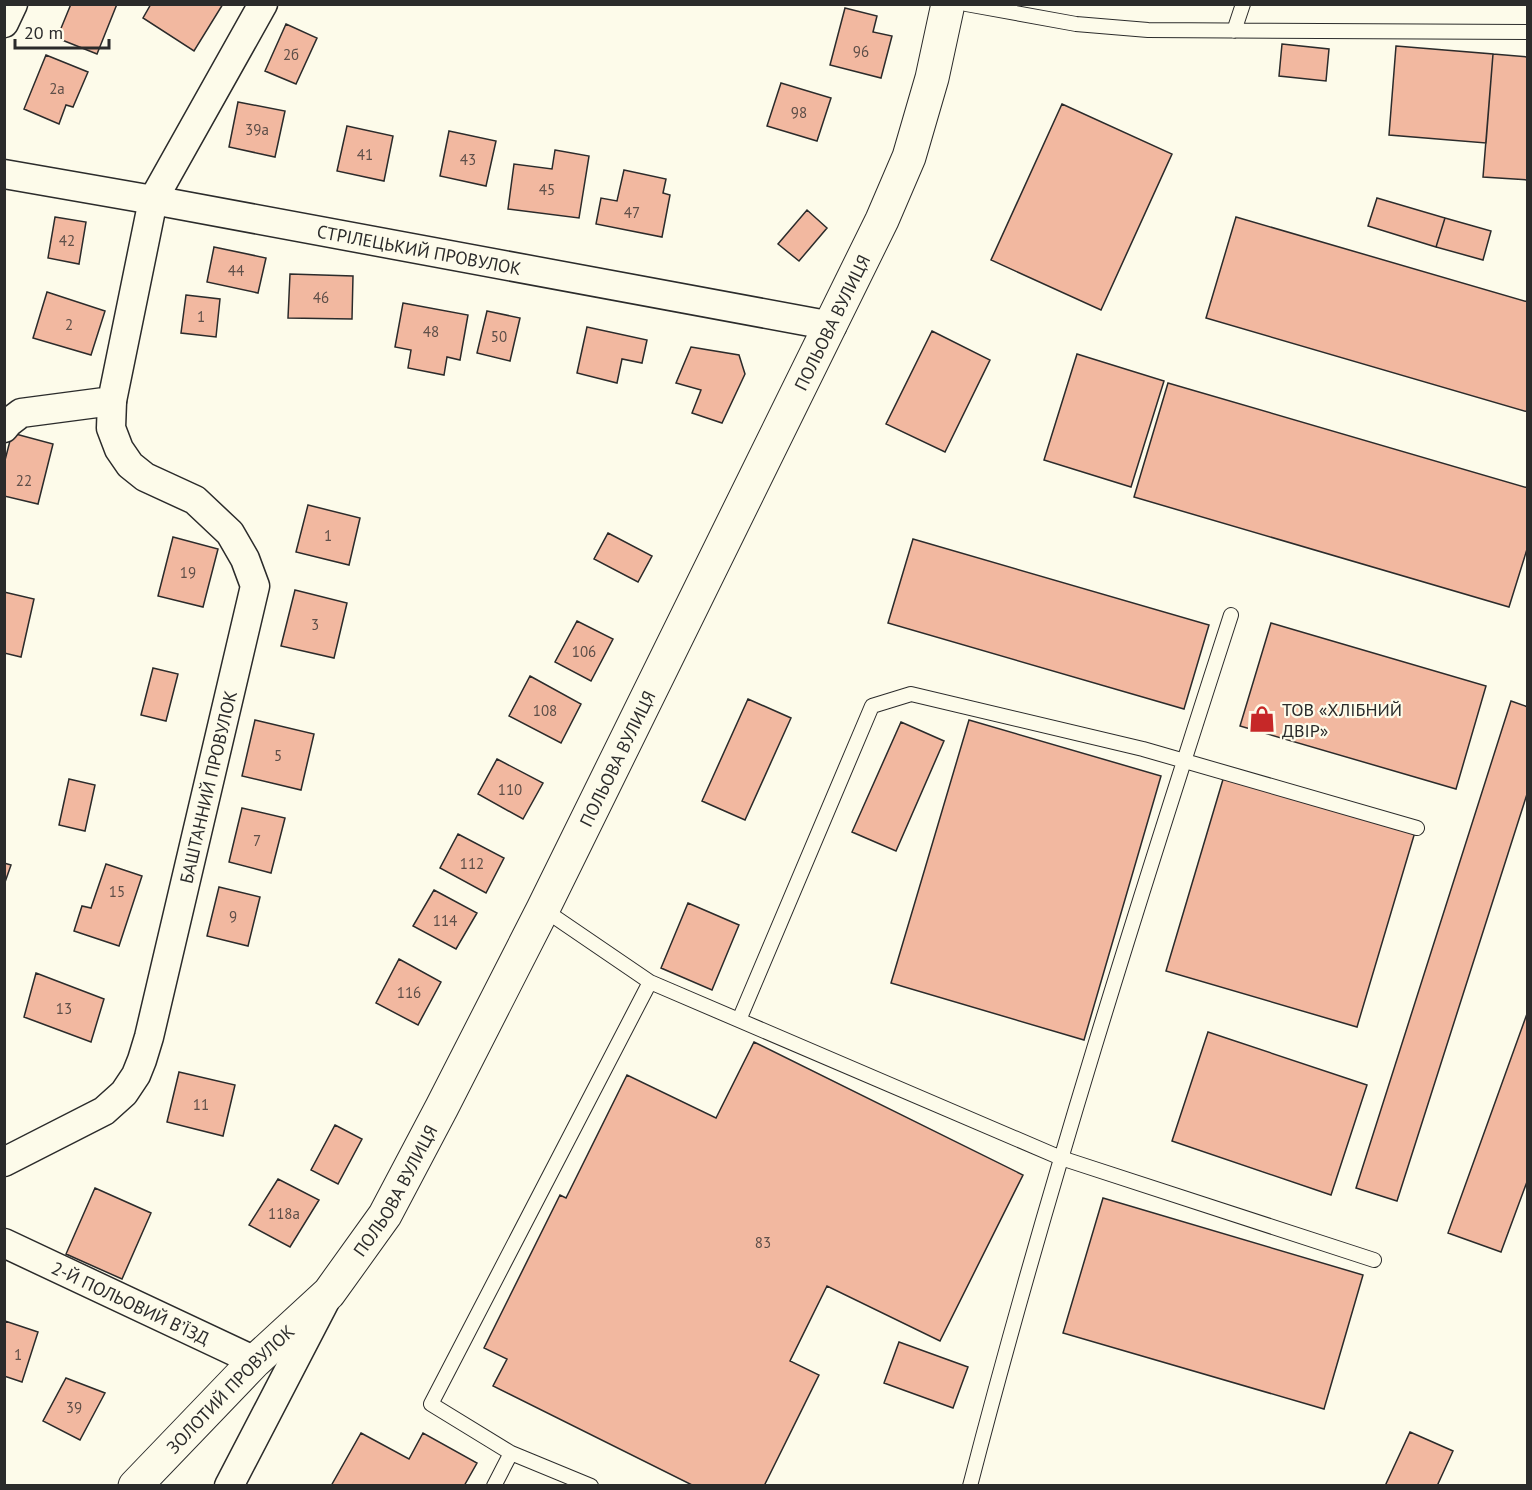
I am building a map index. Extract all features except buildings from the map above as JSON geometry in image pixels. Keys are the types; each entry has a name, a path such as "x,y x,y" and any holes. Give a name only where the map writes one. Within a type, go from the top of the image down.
{"main road":[{"name":"ПОЛЬОВА ВУЛИЦЯ","path":"329,1293 385,1215 442,1107 543,909 832,326 909,157 932,78 948,4"},
{"name":"ЗОЛОТИЙ ПРОВУЛОК","path":"135,1485 255,1361 329,1293"}],"street":[{"path":"4,23 13,4"},
{"name":"БАШТАННИЙ ПРОВУЛОК","path":"4,1162 104,1111 124,1093 136,1075 150,1036 255,586 245,560 230,533 195,500 145,477 130,465 118,449 111,428 112,401 153,200 263,4"},
{"name":"СТРІЛЕЦЬКИЙ ПРОВУЛОК","path":"4,174 832,326"},
{"path":"4,428 21,413 112,401"},
{"name":"2-Й ПОЛЬОВИЙ В’ЇЗД","path":"4,1243 255,1361"},
{"name":"ПОЛЬОВА ВУЛИЦЯ","path":"229,1485 329,1293"}],"lane":[{"path":"966,4 1076,24 1148,30 1527,33"},
{"path":"1234,31 1243,4"},
{"path":"970,1485 1061,1158 1231,615"},
{"path":"739,1020 872,706 911,694 1143,749 1417,828"},
{"path":"543,909 650,982 1061,1158 1374,1260"},
{"path":"591,1485 511,1453 431,1404 650,982"},
{"path":"494,1485 511,1453"}],"place":[{"name":"ТОВ «ХЛІБНИЙ ДВІР»","path":"1262,719"}]}
